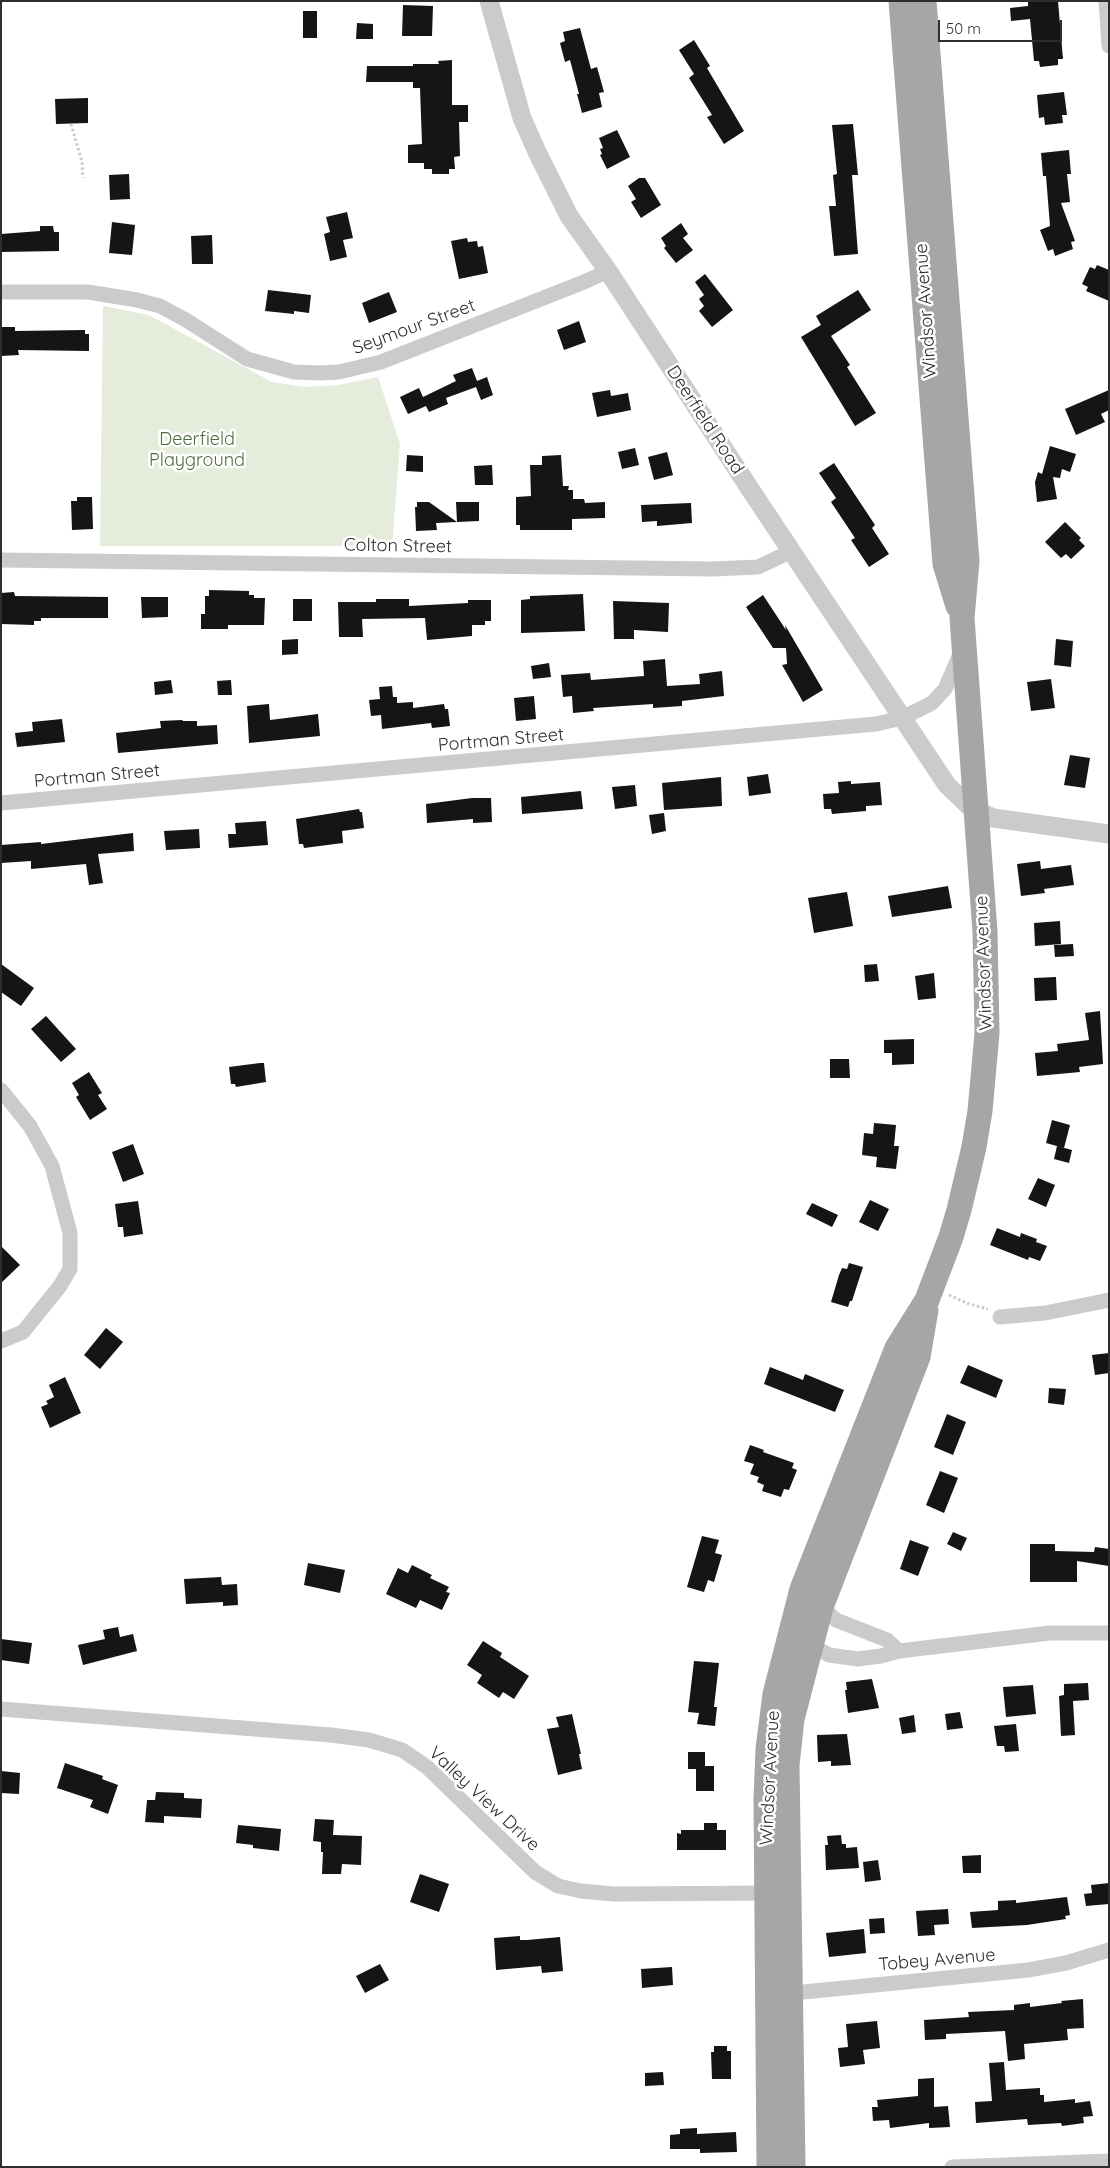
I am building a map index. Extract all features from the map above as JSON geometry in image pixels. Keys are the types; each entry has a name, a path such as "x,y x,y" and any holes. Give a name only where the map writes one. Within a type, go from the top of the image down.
{"main road":[{"name":"Windsor Avenue","path":"769,2167 778,1994 778,1893 766,1799 768,1749 775,1694 800,1639 821,1607 918,1357 930,1294 951,1237 967,1179 978,1120 984,1069 988,988 962,618 967,561 920,94 902,1"},
{"name":"Windsor Avenue","path":"920,94 924,1"},
{"name":"Windsor Avenue","path":"800,1639 802,1589 897,1348 930,1294"},
{"name":"Windsor Avenue","path":"778,1994 793,2167"}],"street":[{"name":"Deerfield Road","path":"489,1 522,118 569,216 608,271 948,785 964,802 986,816 1002,820 1109,834"},
{"path":"1106,1 1109,46"},
{"name":"Seymour Street","path":"1,292 88,292 137,300 160,306 186,320 247,359 294,372 320,373 339,372 381,362 608,271"},
{"name":"Colton Street","path":"1,560 713,569 758,567 792,551"},
{"name":"Portman Street","path":"1,803 863,726 902,718 921,710 939,697 947,685 964,644"},
{"path":"1,1090 30,1126 52,1166 70,1233 70,1269 60,1286 23,1332 1,1341"},
{"path":"1000,1317 1045,1313 1109,1300"},
{"path":"802,1589 836,1620 887,1640 899,1651"},
{"path":"800,1639 829,1655 858,1659 899,1651 1050,1633 1109,1633"},
{"name":"Valley View Drive","path":"1,1709 331,1735 369,1740 402,1750 427,1767 535,1872 558,1886 580,1891 614,1894 778,1893"},
{"name":"Tobey Avenue","path":"778,1994 1028,1970 1066,1963 1109,1950"},
{"path":"952,2167 1109,2161"}],"path":[{"path":"71,124 82,162 84,178"},
{"path":"930,1294 991,1310 1000,1317"}],"green space":[{"name":"Deerfield Playground","path":"103,306 149,315 272,382 305,387 338,385 378,377 400,444 392,546 100,546"}],"building":[{"path":"1028,1 1058,1 1063,59 1058,59 1058,65 1040,67 1039,61 1034,61 1030,19 1011,21 1010,8 1028,6"},
{"path":"403,5 433,6 432,36 402,36"},
{"path":"303,11 317,11 317,38 303,38"},
{"path":"357,23 373,24 373,39 356,39"},
{"path":"580,28 591,69 597,67 604,92 599,93 602,107 582,113 570,60 565,62 560,43 565,41 563,32"},
{"path":"694,40 710,66 707,68 744,131 724,144 707,117 712,115 689,78 694,74 679,50"},
{"path":"452,60 452,105 468,105 468,122 459,122 460,156 454,157 455,169 449,169 449,174 432,174 432,169 424,169 424,163 408,163 408,145 422,144 420,88 413,88 413,82 366,82 367,66 413,66 413,64 439,64 438,61"},
{"path":"1064,92 1067,115 1062,115 1063,123 1045,125 1044,117 1039,118 1037,95"},
{"path":"88,98 88,123 56,124 55,99"},
{"path":"853,124 858,175 852,175 858,254 834,256 829,206 836,206 833,175 837,174 832,125"},
{"path":"617,130 630,157 607,169 600,155 602,154 600,149 603,148 599,138"},
{"path":"1069,150 1071,174 1067,174 1070,202 1061,203 1075,241 1071,242 1073,249 1055,256 1053,249 1048,251 1040,230 1050,226 1046,176 1043,176 1041,153"},
{"path":"129,174 130,199 110,200 109,175"},
{"path":"639,178 645,178 661,205 641,218 631,202 636,199 628,186"},
{"path":"347,212 353,238 343,240 347,257 330,261 324,234 330,232 326,217"},
{"path":"112,222 135,225 132,255 109,253"},
{"path":"681,223 688,234 683,238 693,250 676,263 664,248 666,246 661,238"},
{"path":"40,226 53,226 54,232 59,232 59,251 1,252 1,234 40,231"},
{"path":"212,235 213,264 192,264 191,236"},
{"path":"467,238 468,242 477,241 478,247 483,246 488,273 459,279 451,241"},
{"path":"1097,265 1109,270 1109,301 1086,291 1088,287 1082,284 1090,267 1095,269"},
{"path":"705,274 733,310 712,327 699,311 704,306 699,299 704,295 695,282"},
{"path":"268,290 311,295 309,313 294,311 294,314 265,311"},
{"path":"858,290 871,310 831,336 850,365 847,367 876,413 855,426 801,337 821,325 816,316"},
{"path":"389,292 397,312 369,323 362,303"},
{"path":"579,321 586,342 564,350 557,330"},
{"path":"1,327 15,327 15,331 85,330 85,334 89,334 89,351 18,350 19,355 1,356"},
{"path":"472,368 477,381 487,377 493,395 481,400 476,387 446,398 448,404 429,412 426,406 408,414 400,397 419,388 423,397 456,381 453,375"},
{"path":"610,390 611,396 628,393 631,410 597,417 592,393"},
{"path":"1109,390 1109,410 1101,414 1105,422 1076,435 1065,409"},
{"path":"1050,446 1076,454 1070,472 1062,469 1060,478 1053,477 1057,499 1037,502 1035,482 1038,472 1042,474"},
{"path":"635,448 639,465 622,469 618,452"},
{"path":"667,452 673,475 654,480 648,457"},
{"path":"407,455 423,456 423,472 406,471"},
{"path":"561,455 563,486 569,486 568,490 573,490 573,499 584,499 585,503 605,502 605,518 572,519 572,530 520,530 520,525 516,525 516,497 531,496 530,465 542,465 542,456"},
{"path":"834,463 875,525 872,528 889,554 869,567 851,540 855,538 831,502 836,498 819,473"},
{"path":"492,465 493,485 475,485 474,466"},
{"path":"77,497 92,497 93,529 72,530 71,501 77,501"},
{"path":"417,502 429,502 457,522 436,523 437,530 416,531 415,507 417,507"},
{"path":"456,502 479,502 479,521 457,522"},
{"path":"691,503 692,523 657,526 657,521 642,522 641,505"},
{"path":"1065,522 1081,538 1079,540 1085,546 1071,559 1066,554 1061,558 1045,542"},
{"path":"209,590 249,591 249,595 254,595 254,598 265,598 264,625 228,625 228,629 201,629 201,614 205,614 205,596 209,596"},
{"path":"14,592 15,596 108,597 108,618 41,618 41,621 34,621 34,625 1,624 1,593"},
{"path":"583,594 585,631 521,633 521,600 530,599 530,596"},
{"path":"763,595 786,630 785,625 823,690 803,702 782,665 787,664 786,648 773,648 746,607"},
{"path":"141,597 168,597 168,617 142,618"},
{"path":"293,599 312,599 312,621 293,621"},
{"path":"376,599 409,599 409,606 468,603 468,600 491,600 491,621 485,621 485,625 472,625 472,636 427,640 425,618 362,619 363,637 339,637 338,602 376,602"},
{"path":"613,601 669,603 668,632 634,630 634,639 614,639"},
{"path":"298,639 298,654 282,655 282,640"},
{"path":"1056,639 1073,641 1071,667 1054,665"},
{"path":"665,659 667,686 700,684 699,674 722,671 724,696 682,701 682,706 653,708 653,704 593,708 594,711 573,713 572,696 563,697 561,675 590,673 591,680 644,676 643,661"},
{"path":"549,663 551,677 533,679 531,666"},
{"path":"1051,679 1055,708 1031,711 1027,682"},
{"path":"171,680 173,693 155,695 154,682"},
{"path":"231,680 232,695 218,695 217,681"},
{"path":"392,686 393,697 397,697 397,703 413,702 413,708 444,704 445,709 448,709 450,726 432,728 431,723 382,729 381,715 371,716 369,700 380,699 379,687"},
{"path":"534,696 536,719 516,721 514,698"},
{"path":"269,704 270,720 318,714 320,736 249,743 247,706"},
{"path":"62,719 65,742 17,747 15,733 33,731 32,722"},
{"path":"160,721 197,721 197,726 217,725 218,744 118,753 116,733 161,728"},
{"path":"1070,755 1090,758 1085,788 1064,785"},
{"path":"768,774 771,793 749,796 747,777"},
{"path":"721,777 722,806 664,810 662,783"},
{"path":"851,781 851,784 880,782 882,805 866,806 866,811 832,814 831,809 824,809 823,794 839,793 838,782"},
{"path":"635,785 637,806 615,809 612,787"},
{"path":"581,791 583,809 522,814 521,797"},
{"path":"472,798 491,798 492,822 473,823 473,819 427,823 426,804"},
{"path":"359,809 362,812 364,828 342,831 343,843 304,848 303,844 299,844 296,819"},
{"path":"664,813 666,831 652,834 649,815"},
{"path":"266,821 268,845 229,848 228,834 236,834 235,823"},
{"path":"199,829 200,848 166,850 164,831"},
{"path":"133,833 134,851 98,854 103,883 89,885 86,864 31,869 31,861 1,863 1,845 41,842 41,844"},
{"path":"1040,861 1041,869 1071,865 1074,885 1044,889 1045,893 1021,896 1017,864"},
{"path":"948,886 952,908 892,917 888,896"},
{"path":"847,892 853,926 814,933 808,898"},
{"path":"1060,921 1061,944 1035,946 1034,923"},
{"path":"1073,944 1074,956 1055,957 1054,945"},
{"path":"1,964 34,988 21,1006 1,992"},
{"path":"877,964 879,981 865,982 864,965"},
{"path":"934,973 936,998 918,1000 915,976"},
{"path":"1056,977 1057,1000 1035,1001 1034,978"},
{"path":"1100,1011 1103,1064 1079,1067 1080,1072 1037,1076 1035,1053 1058,1051 1057,1044 1089,1040 1085,1013"},
{"path":"46,1016 76,1049 61,1062 31,1029"},
{"path":"914,1039 914,1064 892,1065 892,1053 884,1053 884,1040"},
{"path":"830,1059 849,1059 850,1078 830,1078"},
{"path":"264,1063 266,1082 236,1087 235,1084 231,1084 229,1067"},
{"path":"89,1072 102,1093 98,1095 107,1109 90,1120 76,1097 79,1095 72,1083"},
{"path":"1052,1120 1070,1125 1064,1148 1046,1143"},
{"path":"874,1123 896,1125 894,1146 899,1146 896,1169 876,1167 877,1157 862,1155 864,1133 873,1134"},
{"path":"133,1144 144,1174 123,1182 112,1152"},
{"path":"1057,1146 1072,1150 1069,1163 1054,1159"},
{"path":"1038,1178 1055,1185 1046,1207 1028,1199"},
{"path":"870,1200 889,1209 878,1231 859,1222"},
{"path":"138,1201 143,1234 124,1237 123,1227 118,1227 115,1204"},
{"path":"812,1203 838,1215 832,1227 806,1214"},
{"path":"997,1228 1020,1237 1021,1233 1037,1239 1036,1242 1047,1246 1040,1261 1029,1257 1028,1260 990,1245"},
{"path":"1,1246 20,1265 1,1283"},
{"path":"849,1263 863,1267 852,1301 850,1301 848,1307 831,1302 842,1268 847,1269"},
{"path":"106,1328 123,1342 100,1369 84,1355"},
{"path":"1109,1353 1109,1373 1095,1375 1092,1355"},
{"path":"968,1365 1003,1380 996,1398 960,1383"},
{"path":"770,1367 803,1380 805,1374 844,1390 835,1412 764,1384"},
{"path":"65,1377 81,1413 50,1428 41,1407 48,1404 46,1401 54,1397 49,1385"},
{"path":"1049,1388 1066,1389 1064,1405 1048,1403"},
{"path":"947,1414 966,1422 953,1455 934,1447"},
{"path":"750,1445 764,1450 763,1452 794,1463 792,1468 797,1470 789,1490 784,1489 781,1497 762,1491 764,1485 757,1482 759,1477 750,1474 754,1464 744,1461"},
{"path":"940,1471 958,1478 944,1513 926,1505"},
{"path":"953,1532 967,1538 961,1551 947,1544"},
{"path":"702,1536 719,1540 715,1553 722,1555 714,1582 708,1580 704,1592 687,1587"},
{"path":"910,1540 929,1547 918,1576 900,1569"},
{"path":"1030,1544 1055,1544 1055,1551 1094,1552 1095,1547 1109,1549 1109,1566 1077,1561 1077,1582 1030,1582"},
{"path":"308,1563 345,1570 340,1593 304,1585"},
{"path":"412,1565 432,1575 430,1578 449,1587 446,1592 450,1593 442,1610 420,1600 416,1608 386,1594 398,1568 408,1573"},
{"path":"221,1577 222,1585 237,1584 238,1605 223,1606 223,1602 186,1604 184,1579"},
{"path":"118,1627 120,1637 133,1634 137,1651 83,1665 78,1645 105,1639 103,1630"},
{"path":"1,1639 32,1643 29,1664 1,1660"},
{"path":"483,1641 502,1653 500,1657 529,1676 514,1699 503,1692 499,1698 477,1683 482,1675 467,1665"},
{"path":"694,1661 719,1663 714,1707 717,1707 715,1726 697,1724 699,1713 688,1712"},
{"path":"872,1679 879,1708 848,1713 845,1690 847,1690 846,1682"},
{"path":"1088,1683 1089,1700 1073,1701 1075,1735 1061,1736 1059,1696 1064,1695 1064,1684"},
{"path":"1033,1685 1036,1714 1006,1717 1003,1687"},
{"path":"960,1712 963,1728 947,1730 945,1714"},
{"path":"572,1714 581,1754 579,1754 582,1769 558,1775 547,1729 559,1727 556,1717"},
{"path":"914,1715 916,1732 902,1734 899,1718"},
{"path":"1016,1724 1019,1751 1005,1752 1004,1746 997,1746 994,1726"},
{"path":"847,1734 851,1765 831,1766 831,1761 818,1762 817,1735"},
{"path":"688,1752 705,1752 705,1766 714,1766 714,1791 696,1791 696,1769 688,1769"},
{"path":"65,1763 103,1776 102,1779 118,1785 108,1814 90,1807 93,1800 57,1788"},
{"path":"1,1771 20,1773 19,1794 1,1793"},
{"path":"156,1792 184,1793 184,1798 202,1799 201,1818 164,1816 164,1823 145,1822 147,1800 155,1800"},
{"path":"315,1819 334,1820 333,1835 362,1836 361,1865 342,1864 341,1874 322,1874 323,1852 321,1852 321,1842 313,1841"},
{"path":"704,1823 717,1823 717,1830 726,1830 726,1850 677,1850 677,1833 681,1834 681,1830 704,1830"},
{"path":"238,1825 281,1829 279,1851 253,1848 253,1845 236,1843"},
{"path":"841,1835 842,1844 846,1844 846,1848 857,1847 859,1868 826,1870 825,1845 828,1845 827,1836"},
{"path":"981,1855 981,1873 963,1873 962,1856"},
{"path":"878,1860 881,1880 865,1882 863,1862"},
{"path":"420,1874 449,1884 439,1912 410,1902"},
{"path":"1109,1883 1109,1904 1086,1906 1084,1894 1092,1893 1091,1885"},
{"path":"1067,1897 1070,1915 1065,1916 1066,1919 1027,1925 972,1928 970,1912 998,1910 998,1901 1016,1900 1016,1903"},
{"path":"948,1909 949,1924 934,1925 935,1935 918,1936 916,1911"},
{"path":"884,1918 885,1933 870,1934 869,1919"},
{"path":"864,1929 866,1953 829,1957 826,1933"},
{"path":"520,1936 520,1940 560,1937 563,1971 542,1973 541,1966 496,1970 494,1938"},
{"path":"380,1964 389,1980 365,1993 356,1976"},
{"path":"672,1967 673,1985 642,1988 641,1969"},
{"path":"1083,1999 1084,2028 1067,2029 1068,2040 1024,2044 1025,2059 1008,2061 1005,2031 946,2034 946,2039 925,2040 924,2020 969,2017 968,2012 1014,2010 1014,2005 1030,2003 1030,2007"},
{"path":"877,2021 880,2048 863,2050 865,2064 840,2067 838,2048 848,2047 846,2024"},
{"path":"714,2046 727,2046 727,2051 731,2051 731,2079 712,2079 711,2052 714,2052"},
{"path":"1004,2062 1006,2090 1040,2088 1040,2095 1044,2095 1044,2102 1075,2099 1075,2103 1090,2101 1093,2116 1083,2117 1084,2123 1062,2126 1061,2123 1028,2125 1027,2119 976,2123 975,2102 992,2101 989,2063"},
{"path":"663,2072 664,2085 645,2086 645,2073"},
{"path":"934,2078 934,2107 948,2106 950,2127 929,2128 929,2123 890,2128 889,2120 873,2121 872,2107 878,2107 877,2100 918,2096 918,2079"},
{"path":"697,2128 697,2134 736,2132 737,2152 700,2153 700,2149 670,2149 670,2135 680,2134 680,2129"}]}
